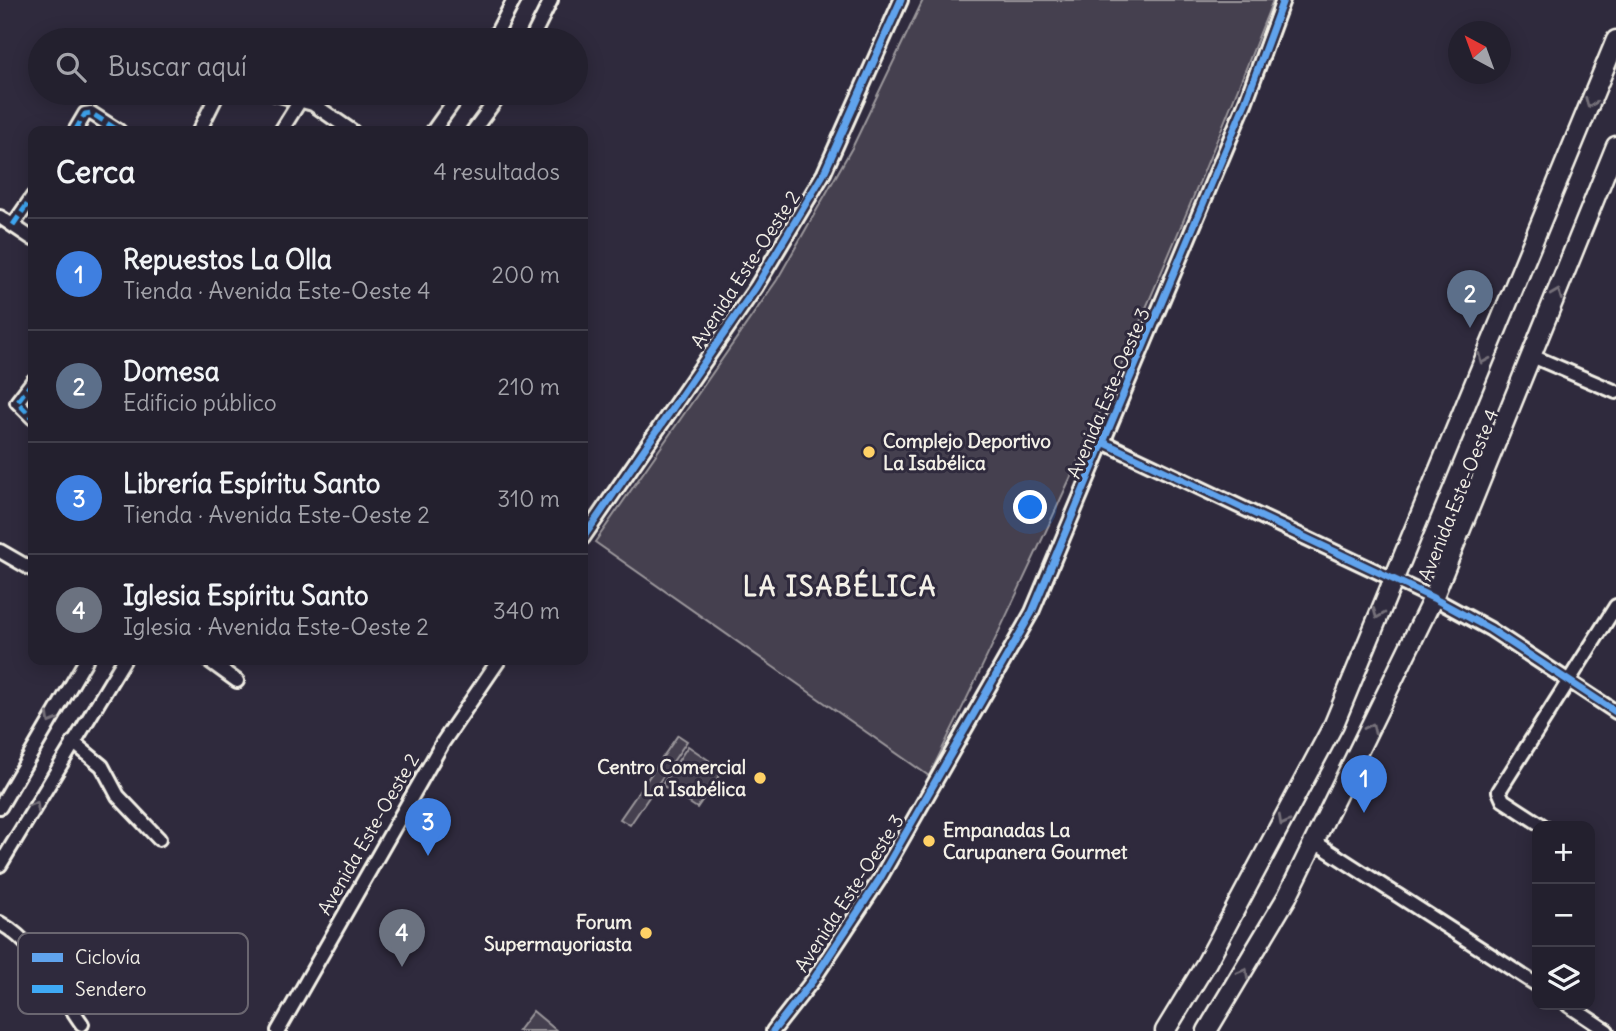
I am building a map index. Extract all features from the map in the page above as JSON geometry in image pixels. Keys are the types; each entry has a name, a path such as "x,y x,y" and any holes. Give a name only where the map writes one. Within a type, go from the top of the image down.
{"main road":[{"path":"1165,1031 1227,926 1334,724 1616,40"},
{"name":"Avenida Este-Oeste 4","path":"1208,1031 1280,909 1315,842 1433,598 1616,146"}],"street":[{"path":"499,28 514,0"},
{"path":"537,28 551,0"},
{"name":"Avenida Este-Oeste 2","path":"588,531 756,287 824,173 901,0"},
{"name":"Avenida Este-Oeste 3","path":"773,1031 813,980 880,880 1032,612 1247,101 1283,0"},
{"path":"202,126 213,105"},
{"path":"284,126 296,105"},
{"path":"310,105 344,126"},
{"path":"437,126 451,105"},
{"path":"477,126 492,105"},
{"path":"78,126 85,114 91,113 111,126"},
{"path":"13,225 28,203"},
{"path":"0,217 28,236"},
{"path":"1532,356 1616,392"},
{"path":"28,388 17,402 28,413"},
{"path":"1105,443 1433,598 1490,629 1616,712"},
{"path":"0,551 28,567"},
{"path":"1535,821 1503,800 1499,792 1616,606"},
{"path":"0,807 83,665"},
{"path":"0,865 121,665"},
{"path":"215,665 237,681"},
{"name":"Avenida Este-Oeste 2","path":"278,1031 443,742 496,665"},
{"path":"73,742 102,766 118,796 159,839"},
{"path":"1315,842 1532,982"},
{"path":"0,923 18,934"},
{"path":"1576,1010 1607,1031"},
{"path":"75,1014 82,1024"}],"shaded area":[{"name":"Complejo Deportivo La Isabélica","path":"923,0 1273,0 1152,295 1109,392 1021,585 929,776 595,542 777,280 853,146"},
{"path":"678,735 687,741 630,825 620,819"},
{"path":"688,746 723,770 697,808 662,785"},
{"path":"533,1011 557,1031 518,1031"}],"marked path":[{"path":"78,126 85,114 91,113 111,126"},
{"path":"13,225 28,203"},
{"path":"28,388 17,402 28,413"}],"cycle path":[{"path":"588,531 756,287 824,173 901,0"},
{"path":"773,1031 813,980 879,880 1032,612 1246,101 1283,0"},
{"path":"1105,443 1433,598 1490,629 1616,712"}],"place":[{"name":"Domesa","path":"1470,328"},
{"name":"Complejo Deportivo La Isabélica","path":"869,452"},
{"name":"Centro Comercial La Isabélica","path":"760,778"},
{"name":"Repuestos La Olla","path":"1364,813"},
{"name":"Empanadas La Carupanera Gourmet","path":"929,841"},
{"name":"Librería Espíritu Santo","path":"428,856"},
{"name":"Forum Supermayoriasta","path":"646,933"},
{"name":"Iglesia Espíritu Santo","path":"402,967"}],"district":[{"name":"LA ISABÉLICA","path":"840,586"}]}
